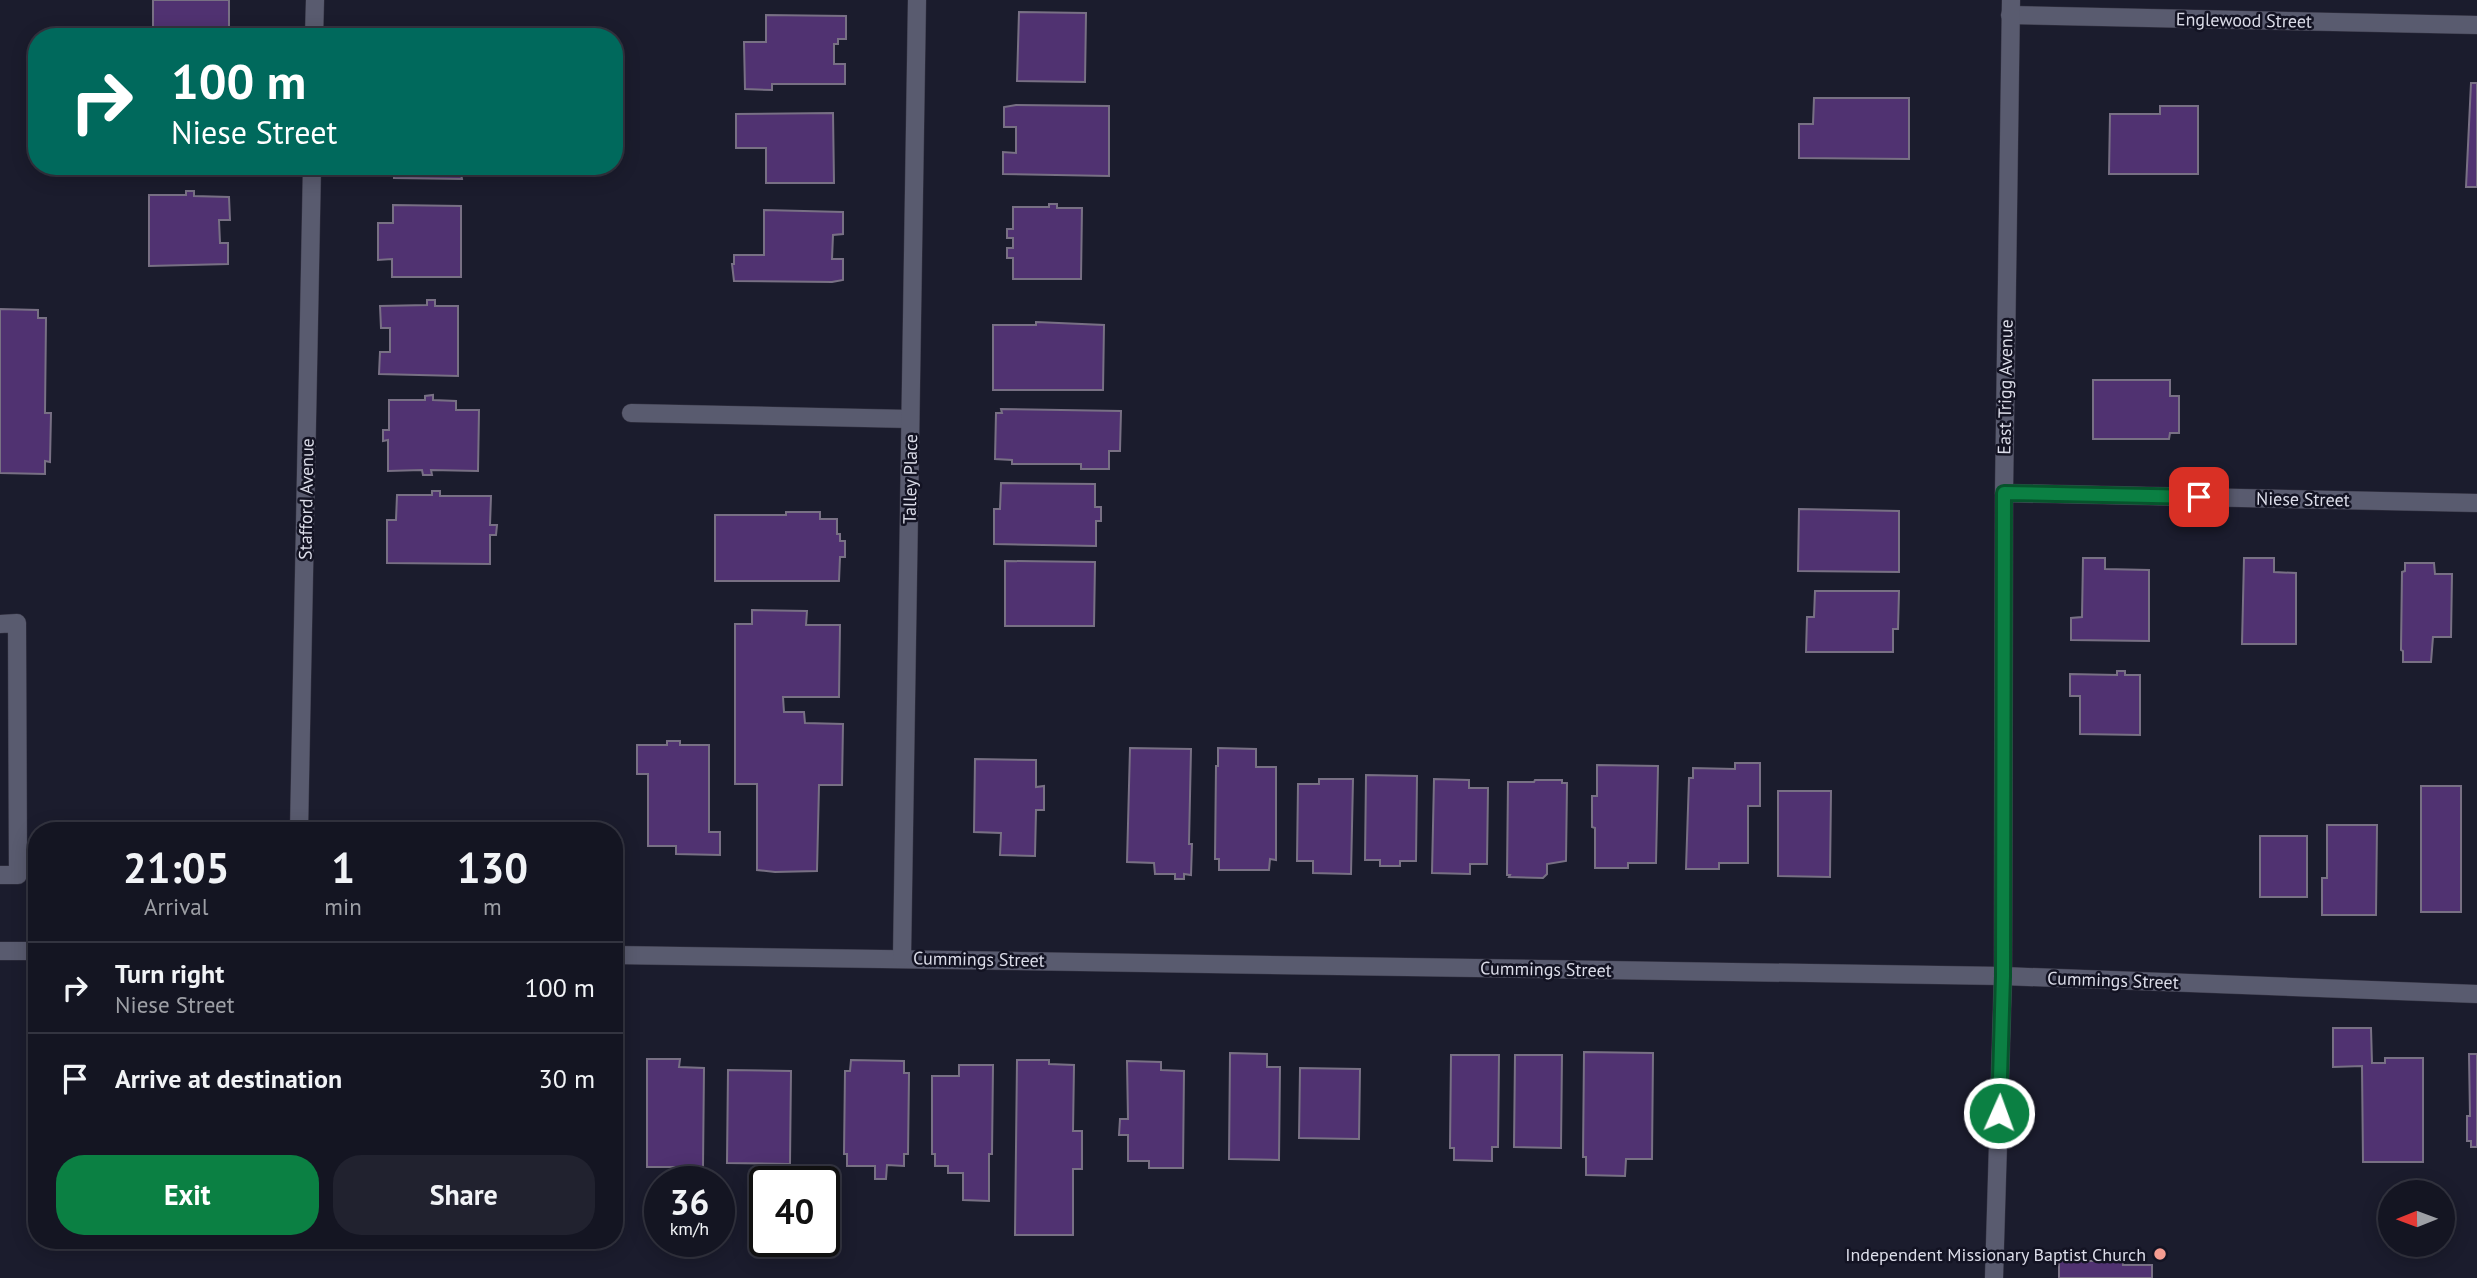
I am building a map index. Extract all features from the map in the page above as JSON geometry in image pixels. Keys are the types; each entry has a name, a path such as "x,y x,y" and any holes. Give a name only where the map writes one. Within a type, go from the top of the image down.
{"street":[{"path":"314,28 315,0"},
{"name":"Talley Place","path":"902,958 917,0"},
{"name":"Englewood Street","path":"2011,8 2477,25"},
{"name":"East Trigg Avenue","path":"1994,1278 2003,976 2004,493 2011,8"},
{"name":"Stafford Avenue","path":"299,822 312,175"},
{"path":"631,414 911,419"},
{"name":"Niese Street","path":"2004,493 2477,503"},
{"path":"0,624 17,623 18,875 0,875"},
{"path":"0,951 28,951"},
{"name":"Cummings Street","path":"623,955 2003,976 2477,994"}],"building":[{"path":"153,0 229,0 229,28 153,28"},
{"path":"1019,12 1086,13 1085,82 1017,81"},
{"path":"766,15 846,16 846,39 838,39 838,44 834,44 834,64 845,64 845,84 772,84 772,90 745,89 744,42 766,42"},
{"path":"2471,83 2477,83 2477,187 2466,187"},
{"path":"1814,98 1909,98 1909,159 1799,158 1799,124 1813,124"},
{"path":"1109,106 1109,176 1003,174 1003,152 1016,153 1016,127 1004,127 1004,107"},
{"path":"2160,106 2198,106 2198,174 2109,174 2110,114 2160,114"},
{"path":"833,113 834,183 766,183 766,148 736,148 736,114"},
{"path":"394,175 461,175 462,179 394,178"},
{"path":"186,191 194,191 194,196 229,197 230,220 219,220 220,243 228,243 228,264 149,266 149,195 186,195"},
{"path":"1049,204 1057,204 1057,208 1082,208 1081,279 1013,279 1013,258 1007,258 1007,248 1013,248 1013,238 1007,238 1007,229 1013,229 1013,207 1049,207"},
{"path":"393,205 461,206 461,277 392,277 392,259 378,260 378,223 393,223"},
{"path":"764,210 843,212 843,234 833,235 832,259 843,259 843,280 734,281 734,255 764,255"},
{"path":"427,300 435,300 435,306 458,306 458,376 379,374 380,352 390,352 390,328 381,328 380,306 427,305"},
{"path":"0,309 38,310 38,318 46,318 45,413 51,413 50,462 45,461 45,474 0,473"},
{"path":"1036,322 1104,325 1103,390 993,390 993,325 1036,325"},
{"path":"2093,380 2170,380 2170,396 2179,396 2179,433 2170,433 2169,439 2093,439"},
{"path":"433,395 433,400 456,401 456,410 479,410 478,471 431,470 432,475 423,475 422,470 388,471 388,440 383,441 383,430 389,430 389,400 425,400 425,396"},
{"path":"1001,409 1121,411 1120,451 1109,451 1109,469 1081,469 1081,464 1012,464 1012,460 995,459 996,413 1002,413"},
{"path":"1001,483 1095,484 1095,507 1101,507 1101,521 1096,521 1096,546 994,544 994,509 1000,509"},
{"path":"432,491 440,491 440,496 491,496 490,525 497,525 496,535 490,535 490,564 387,563 387,520 396,520 397,495 432,495"},
{"path":"1799,509 1899,511 1899,572 1798,571"},
{"path":"786,512 820,512 820,519 837,519 837,534 840,534 840,541 845,541 845,557 840,557 839,581 715,581 715,515 786,515"},
{"path":"2083,558 2105,558 2105,569 2149,570 2149,641 2071,640 2071,618 2082,617"},
{"path":"2244,558 2274,558 2274,572 2296,573 2296,644 2242,644"},
{"path":"1005,561 1095,562 1094,626 1005,626"},
{"path":"2405,563 2434,563 2435,574 2452,574 2451,637 2433,637 2431,662 2403,662 2402,572 2405,571"},
{"path":"1815,591 1899,591 1898,629 1893,629 1893,652 1806,652 1807,617 1814,617"},
{"path":"752,610 807,611 806,625 840,625 839,697 783,697 784,712 804,712 805,723 843,724 842,785 819,785 817,871 757,870 757,784 735,784 735,624 752,624"},
{"path":"2117,671 2125,671 2125,675 2140,675 2140,735 2080,734 2080,696 2070,696 2070,674 2117,675"},
{"path":"667,741 680,741 680,745 709,745 709,832 720,832 720,855 676,854 676,846 648,846 648,774 637,774 637,745 667,745"},
{"path":"1130,748 1191,749 1191,875 1184,874 1184,879 1175,879 1175,874 1155,874 1154,863 1127,862"},
{"path":"1218,748 1256,749 1256,767 1276,767 1276,860 1270,859 1269,870 1219,870 1219,859 1215,859"},
{"path":"975,759 1036,760 1036,787 1044,786 1044,810 1036,810 1035,856 1000,855 1001,833 974,832"},
{"path":"1735,763 1760,763 1760,806 1748,806 1748,863 1719,863 1719,869 1686,869 1689,778 1693,778 1693,768 1735,769"},
{"path":"1597,765 1658,766 1656,863 1628,863 1628,868 1595,868 1592,796 1597,796"},
{"path":"1366,775 1417,776 1416,861 1400,861 1400,866 1380,866 1380,860 1365,860"},
{"path":"1319,779 1353,779 1351,874 1313,873 1313,861 1297,861 1298,784 1319,784"},
{"path":"1434,779 1469,780 1469,788 1488,788 1487,864 1470,864 1470,874 1432,873"},
{"path":"1562,780 1562,783 1567,783 1566,861 1547,864 1547,874 1543,878 1509,877 1508,782"},
{"path":"2421,786 2461,786 2461,912 2421,912"},
{"path":"1778,791 1831,791 1830,877 1778,876"},
{"path":"2327,825 2377,825 2376,915 2322,915 2322,878 2327,878"},
{"path":"2260,836 2307,836 2307,897 2260,897"},
{"path":"2333,1028 2371,1028 2372,1063 2385,1063 2385,1058 2423,1058 2423,1162 2363,1162 2362,1066 2333,1067"},
{"path":"1584,1052 1653,1053 1652,1159 1626,1159 1625,1176 1586,1175 1586,1157 1583,1157"},
{"path":"1230,1053 1267,1054 1267,1067 1280,1067 1279,1160 1229,1159"},
{"path":"2469,1054 2477,1054 2477,1147 2471,1147 2471,1141 2467,1141 2467,1116 2470,1116"},
{"path":"1451,1055 1499,1055 1498,1147 1492,1147 1492,1161 1454,1160 1454,1148 1450,1148"},
{"path":"1515,1055 1562,1055 1561,1148 1514,1147"},
{"path":"647,1059 680,1059 679,1067 704,1068 703,1166 647,1166"},
{"path":"851,1060 904,1061 904,1073 909,1073 908,1154 904,1154 904,1166 887,1165 886,1179 875,1179 875,1166 847,1166 847,1154 844,1154 845,1071 850,1071"},
{"path":"1017,1060 1049,1060 1049,1064 1074,1065 1073,1131 1082,1131 1082,1169 1073,1169 1073,1235 1015,1235"},
{"path":"1127,1061 1161,1062 1161,1070 1184,1071 1183,1168 1149,1168 1149,1161 1128,1161 1128,1135 1119,1135 1120,1119 1128,1119"},
{"path":"959,1065 993,1065 989,1201 963,1200 963,1173 948,1173 948,1166 935,1166 935,1154 932,1154 932,1076 959,1076"},
{"path":"1300,1068 1360,1069 1359,1139 1299,1138"},
{"path":"728,1070 791,1071 790,1164 727,1163"},
{"path":"2059,1261 2123,1261 2123,1265 2152,1265 2152,1278 2059,1278"}],"place":[{"name":"Independent Missionary Baptist Church","path":"2160,1254"}],"route":[{"path":"1999,1113 2003,976 2004,493 2199,497"}]}
